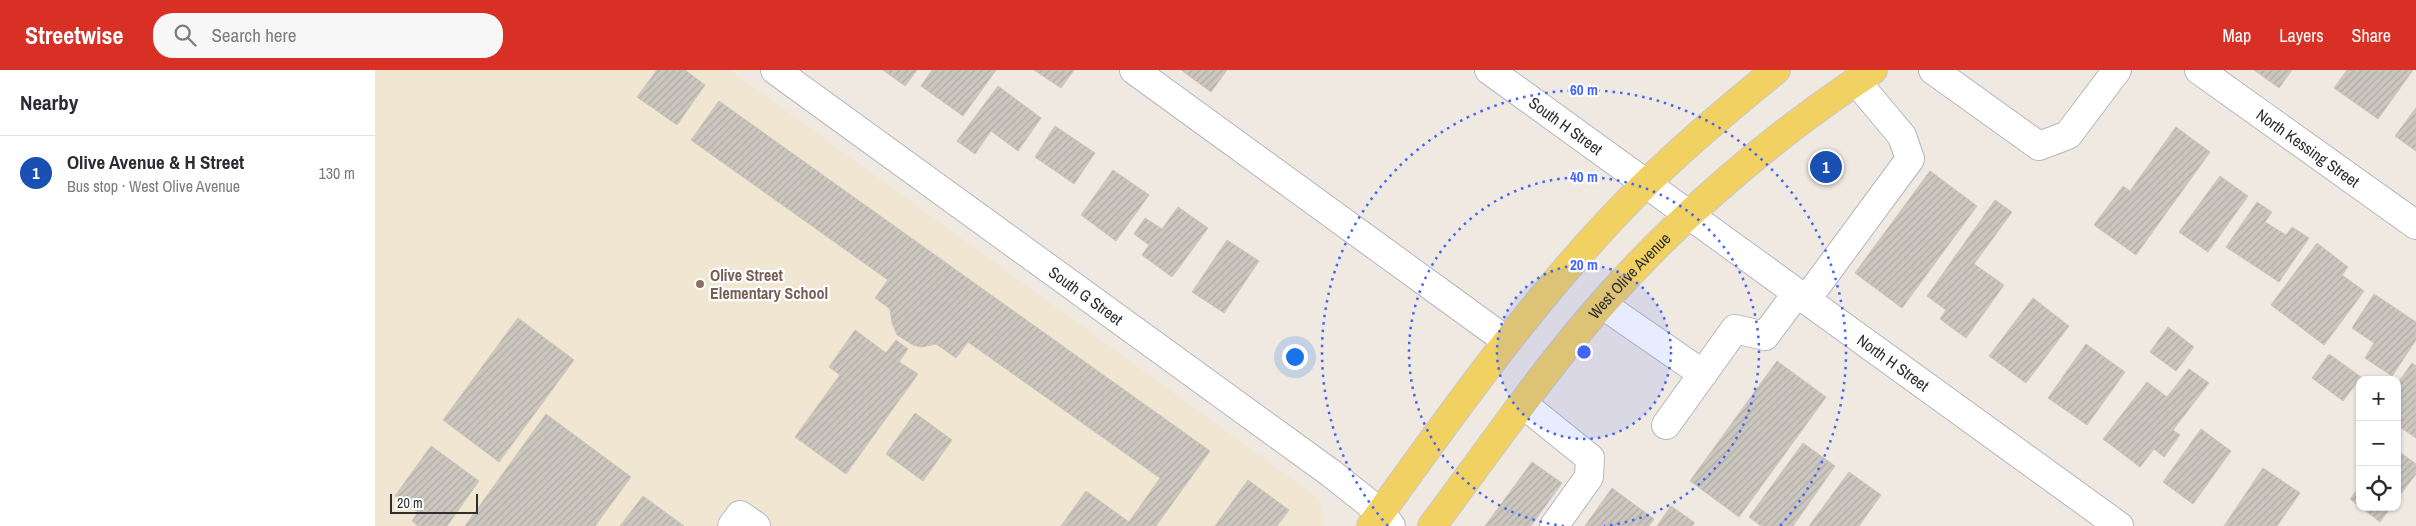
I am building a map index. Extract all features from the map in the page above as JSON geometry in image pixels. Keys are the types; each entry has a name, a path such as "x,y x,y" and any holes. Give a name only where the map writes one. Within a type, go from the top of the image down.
{"main road":[{"path":"1381,522 1507,341 1573,261 1658,191 1776,70"},
{"name":"West Olive Avenue","path":"1432,526 1523,404 1622,283 1690,216 1756,157 1864,76"}],"street":[{"name":"South G Street","path":"775,70 1332,474 1381,522"},
{"path":"1134,70 1507,341"},
{"name":"South H Street","path":"1489,70 1658,191"},
{"path":"1933,70 2039,146 2068,135 2117,70"},
{"name":"North Kessing Street","path":"2199,70 2416,225"},
{"path":"1666,425 1735,329 1765,336 1801,296 1910,158 1902,136 1864,76"},
{"name":"North H Street","path":"1658,191 2119,526"},
{"path":"1603,304 1703,374"},
{"path":"1523,404 1590,458 1589,478 1554,526"},
{"path":"733,526 740,515 756,526"}],"shaded area":[{"name":"Olive Street Elementary School","path":"375,70 730,70 1319,499 1324,526 377,526 375,525"}],"building":[{"path":"657,70 685,70 705,85 677,125 637,97"},
{"path":"883,70 917,70 905,86"},
{"path":"932,70 996,70 963,116 921,86"},
{"path":"1034,70 1074,70 1061,88"},
{"path":"1181,70 1227,70 1211,92"},
{"path":"2254,70 2292,70 2279,88"},
{"path":"2347,70 2413,70 2378,119 2334,88"},
{"path":"998,86 1041,118 1018,151 991,131 975,154 957,141"},
{"path":"719,101 1210,451 1156,526 1061,526 1086,491 1129,522 1160,478 968,342 956,358 936,344 922,347 913,345 897,335 892,323 890,309 875,298 888,280 691,140"},
{"path":"2416,108 2416,151 2395,136"},
{"path":"1055,126 1095,153 1074,184 1035,157"},
{"path":"2176,127 2210,152 2136,255 2094,225 2123,186 2130,191"},
{"path":"1113,170 1149,195 1116,241 1081,215"},
{"path":"1930,171 1977,206 1902,308 1855,273"},
{"path":"2220,176 2248,196 2208,252 2179,232"},
{"path":"1995,200 2012,212 1974,264 2004,285 1966,338 1940,319 1946,310 1927,296"},
{"path":"2257,202 2272,212 2265,222 2286,235 2292,227 2309,238 2279,282 2226,247"},
{"path":"1178,207 1208,228 1172,277 1142,255 1149,245 1134,234 1145,218 1162,229"},
{"path":"1227,240 1259,261 1224,313 1192,292"},
{"path":"2317,243 2348,267 2342,275 2364,291 2324,345 2271,305"},
{"path":"2374,294 2416,322 2416,340 2392,376 2365,358 2374,343 2352,328"},
{"path":"2033,298 2069,326 2026,383 1989,356"},
{"path":"518,318 574,360 499,462 443,420"},
{"path":"2168,327 2194,347 2176,371 2150,352"},
{"path":"855,330 886,353 896,340 908,349 899,362 918,374 846,474 795,437 840,375 829,367"},
{"path":"2086,344 2125,372 2087,425 2048,398"},
{"path":"2329,354 2360,376 2356,376 2356,384 2343,401 2312,378"},
{"path":"1777,361 1826,397 1739,517 1690,481"},
{"path":"2412,363 2416,366 2416,438 2401,428 2401,378"},
{"path":"2189,369 2209,383 2173,430 2180,435 2164,457 2154,449 2140,467 2103,439 2147,382 2167,397"},
{"path":"915,413 952,440 923,481 886,454"},
{"path":"546,414 631,477 595,526 465,526"},
{"path":"2201,429 2231,451 2193,504 2163,482"},
{"path":"1803,443 1835,466 1793,526 1761,526 1749,517"},
{"path":"431,446 479,481 447,526 418,526 412,521 418,512 395,496"},
{"path":"2401,453 2416,464 2416,474 2401,494"},
{"path":"1532,462 1562,483 1531,526 1485,526"},
{"path":"2263,468 2300,493 2277,526 2224,526"},
{"path":"1849,472 1881,495 1859,526 1809,526"},
{"path":"1248,480 1289,510 1277,526 1215,526"},
{"path":"1612,488 1654,519 1649,526 1585,526"},
{"path":"2356,491 2356,504 2350,499"},
{"path":"643,496 684,526 620,526"},
{"path":"1671,506 1695,523 1692,526 1657,526"},
{"path":"2366,511 2388,511 2380,522"}],"place":[{"name":"Olive Avenue & H Street","path":"1826,167"},
{"name":"Olive Street Elementary School","path":"700,284"}]}
